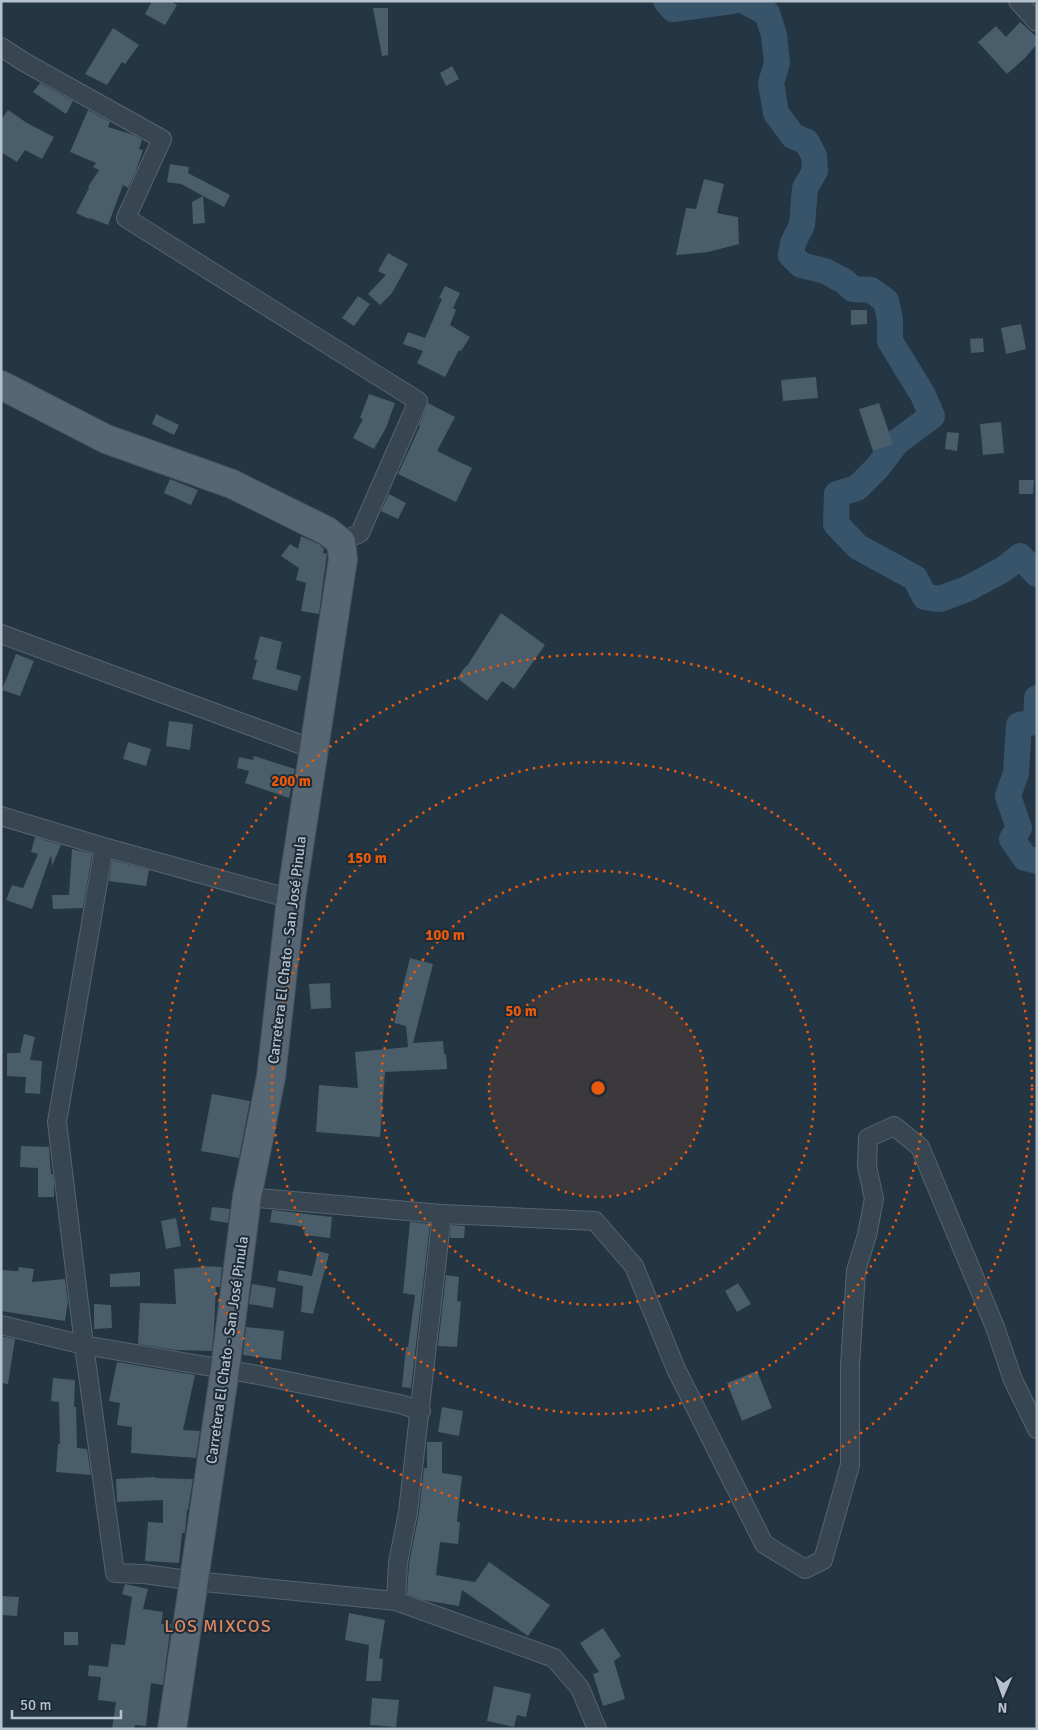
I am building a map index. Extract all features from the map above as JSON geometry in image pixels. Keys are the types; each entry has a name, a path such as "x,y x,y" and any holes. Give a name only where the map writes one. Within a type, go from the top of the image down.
{"main road":[{"path":"1,385 106,439 232,484 327,531 341,542"},
{"name":"Carretera El Chato - San José Pinula","path":"172,1729 225,1369 248,1197 271,1077 291,899 343,559 341,542"}],"street":[{"path":"1018,1 1037,22"},
{"path":"1,47 162,140 126,218 418,401 360,533 341,542"},
{"path":"1,634 313,750"},
{"path":"1,816 291,899"},
{"path":"104,847 57,1122 84,1345 115,1572 396,1601 554,1658 580,1688 597,1729"},
{"path":"248,1197 442,1214 595,1221 634,1266 676,1369 764,1544 805,1569 823,1560 850,1465 850,1366 856,1271 874,1199 867,1166 868,1138 894,1126 920,1147 995,1327 1013,1380 1037,1429"},
{"path":"396,1601 398,1563 408,1512 421,1411 442,1214"},
{"path":"1,1325 84,1345 225,1369 400,1404 421,1411"}],"building":[{"path":"152,1 170,1 177,5 165,25 145,14"},
{"path":"373,8 388,8 388,55 382,56"},
{"path":"1020,22 1037,37 1037,44 1007,74 978,42 996,26 1006,37"},
{"path":"113,28 139,45 125,64 122,62 107,85 85,74"},
{"path":"452,66 459,79 446,86 440,73"},
{"path":"40,83 73,101 66,114 33,92"},
{"path":"8,110 27,123 54,137 42,159 25,150 17,162 1,152 1,120"},
{"path":"88,110 110,122 108,127 134,135 142,140 139,149 143,150 136,171 128,188 123,185 108,225 76,213 88,187 99,170 93,167 96,163 70,152"},
{"path":"170,164 189,167 188,173 230,195 224,207 181,184 167,182"},
{"path":"704,179 724,184 717,213 738,217 739,244 708,252 676,255 686,208 696,209"},
{"path":"203,196 205,223 193,224 192,202"},
{"path":"388,253 408,264 392,293 380,305 368,294 386,275 378,271"},
{"path":"445,286 460,293 453,308 456,310 450,325 470,337 461,351 459,350 445,377 417,363 423,351 403,344 408,332 425,338 442,299 439,298"},
{"path":"358,296 370,304 354,326 342,318"},
{"path":"851,310 867,310 867,324 851,325"},
{"path":"1021,324 1026,349 1006,354 1001,328"},
{"path":"983,338 984,352 971,353 970,339"},
{"path":"816,377 818,398 783,401 781,380"},
{"path":"369,394 395,403 386,428 374,449 353,438 363,419 360,418"},
{"path":"428,403 455,417 437,451 472,468 456,502 398,474 420,426"},
{"path":"879,403 893,444 873,451 859,409"},
{"path":"156,414 179,425 174,435 152,424"},
{"path":"1001,422 1004,453 983,455 980,424"},
{"path":"947,432 959,433 957,451 945,449"},
{"path":"170,479 198,490 191,505 164,493"},
{"path":"1019,480 1034,480 1033,494 1019,494"},
{"path":"389,494 406,503 398,519 381,511"},
{"path":"301,536 319,544 324,549 323,553 327,554 319,614 301,611 306,583 296,580 299,568 281,556 290,544 298,549"},
{"path":"501,613 545,645 514,689 502,681 487,701 457,678 467,666"},
{"path":"260,636 282,642 276,669 301,676 297,691 252,679 257,660 254,659"},
{"path":"16,654 34,661 20,696 2,690"},
{"path":"169,721 193,724 190,750 166,746"},
{"path":"128,742 151,749 146,766 123,759"},
{"path":"254,756 295,769 289,798 245,783 249,771 237,768 239,757 253,760"},
{"path":"35,837 61,845 52,866 51,855 32,909 6,900 12,885 23,888 38,854 31,852"},
{"path":"72,849 92,854 83,908 53,909 52,895 69,895"},
{"path":"112,860 149,870 146,886 109,881"},
{"path":"410,958 433,964 413,1043 443,1041 447,1069 385,1072 380,1137 316,1132 319,1085 358,1088 355,1052 408,1047 406,1026 394,1023"},
{"path":"330,983 331,1008 311,1009 309,984"},
{"path":"24,1034 35,1037 30,1060 42,1061 40,1094 25,1093 26,1077 7,1076 7,1053 20,1053"},
{"path":"212,1094 250,1101 239,1158 201,1151"},
{"path":"21,1146 49,1147 54,1197 38,1197 38,1168 20,1167"},
{"path":"212,1207 230,1209 228,1223 210,1220"},
{"path":"272,1210 332,1217 330,1238 304,1235 305,1227 270,1222"},
{"path":"176,1218 181,1246 166,1249 161,1221"},
{"path":"410,1222 430,1224 411,1388 402,1387 406,1347 408,1347 415,1295 403,1293"},
{"path":"451,1225 465,1226 464,1238 450,1238"},
{"path":"318,1251 329,1254 313,1314 301,1312 303,1286 277,1281 279,1270 312,1276"},
{"path":"202,1266 222,1267 220,1287 216,1287 212,1351 176,1350 138,1344 140,1303 176,1304 174,1269"},
{"path":"19,1267 34,1269 32,1282 65,1279 68,1302 65,1321 1,1311 1,1270 18,1271"},
{"path":"140,1272 140,1286 110,1287 110,1274"},
{"path":"446,1275 459,1277 457,1301 461,1302 457,1347 438,1346"},
{"path":"738,1283 751,1304 737,1312 725,1291"},
{"path":"252,1284 276,1288 273,1308 249,1304"},
{"path":"94,1304 111,1305 112,1328 94,1329"},
{"path":"246,1327 284,1331 281,1360 243,1355"},
{"path":"1,1336 15,1339 8,1384 1,1383"},
{"path":"117,1362 195,1375 183,1430 200,1431 196,1458 131,1453 132,1427 117,1425 120,1403 109,1401"},
{"path":"757,1371 772,1408 742,1421 727,1383"},
{"path":"53,1378 75,1380 74,1407 76,1407 77,1448 87,1449 91,1475 56,1472 58,1444 60,1444 59,1402 51,1401"},
{"path":"442,1407 463,1411 459,1436 438,1432"},
{"path":"427,1442 442,1442 442,1473 462,1476 457,1522 460,1522 458,1544 440,1542 436,1575 475,1582 489,1562 550,1605 528,1636 462,1590 459,1606 423,1600 407,1594 409,1564 419,1513 424,1468 427,1468"},
{"path":"155,1477 193,1479 185,1533 182,1533 179,1563 145,1561 148,1522 163,1523 163,1500 117,1502 116,1479"},
{"path":"125,1584 148,1589 143,1609 163,1612 161,1624 171,1624 163,1685 151,1683 146,1726 135,1725 134,1729 112,1729 116,1702 98,1700 101,1677 88,1676 89,1665 108,1667 111,1644 125,1645 132,1597 122,1594"},
{"path":"1,1596 19,1597 17,1616 1,1615"},
{"path":"349,1613 385,1620 379,1658 383,1659 381,1681 366,1681 369,1645 345,1640"},
{"path":"603,1628 621,1656 614,1661 625,1699 603,1706 593,1674 599,1672 580,1643"},
{"path":"64,1632 78,1632 78,1645 64,1645"},
{"path":"494,1686 531,1694 526,1717 517,1715 514,1727 487,1721"},
{"path":"372,1698 399,1700 396,1727 370,1725"}],"waterway":[{"path":"666,1 673,9 732,1"},
{"path":"744,1 767,13 774,35 777,63 771,83 776,113 793,136 807,142 814,156 815,171 805,188 802,225 793,243 791,255 801,265 825,271 844,281 853,289 871,290 886,301 890,320 890,341 923,395 932,416 897,442 877,468 857,488 837,494 836,524 858,547 915,578 925,597 940,599 967,589 1004,569 1020,556 1037,574"},
{"path":"1037,698 1036,722 1019,725 1016,773 1008,796 1019,828 1012,839 1025,858 1037,861"}],"district":[{"name":"LOS MIXCOS","path":"218,1626"}]}
